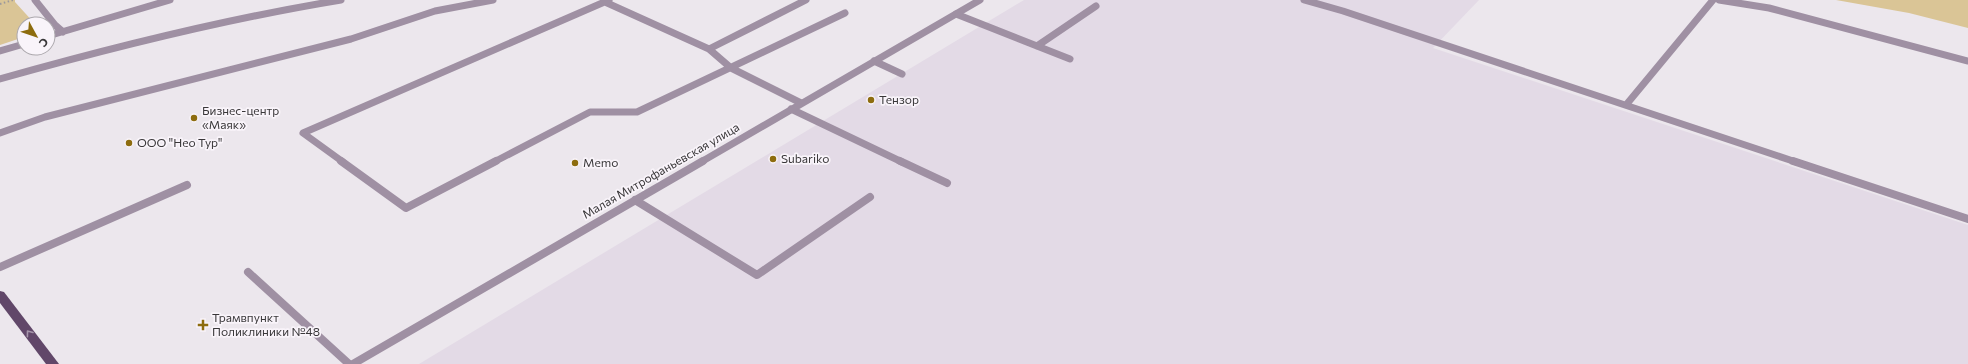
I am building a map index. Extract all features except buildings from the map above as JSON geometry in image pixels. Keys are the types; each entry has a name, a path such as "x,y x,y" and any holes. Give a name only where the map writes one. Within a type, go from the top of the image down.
{"main road":[{"path":"0,295 53,364"}],"street":[{"path":"35,0 55,25 63,32"},
{"path":"56,34 170,0"},
{"path":"292,7 312,0"},
{"path":"0,79 182,30 292,7 341,0"},
{"path":"0,133 45,117 351,39 435,11 493,0"},
{"path":"710,49 806,0"},
{"name":"Малая Митрофаньевская улица","path":"353,364 980,0"},
{"path":"1304,0 1343,11 1968,219"},
{"path":"1626,105 1714,0"},
{"path":"1719,0 1769,8 1968,61"},
{"path":"801,103 731,68 710,49 607,1 303,133 406,208 590,112 637,112 731,68 845,13"},
{"path":"1037,46 1096,6"},
{"path":"956,14 1070,59"},
{"path":"0,52 16,47"},
{"path":"874,61 902,74"},
{"path":"792,109 947,183"},
{"path":"0,267 187,185"},
{"path":"635,200 758,275 870,197"},
{"path":"248,272 350,364"}],"path":[{"path":"0,4 13,0"}],"shaded area":[{"path":"0,0 15,0 15,2 28,16 16,16 16,40 0,45"},
{"path":"1024,0 1479,0 1433,48 1968,225 1968,364 419,364"},
{"path":"1836,0 1968,0 1968,28 1909,13"}],"place":[{"name":"Тензор","path":"871,100"},
{"name":"Бизнес-центр «Маяк»","path":"194,118"},
{"name":"ООО \"Нео Тур\"","path":"129,143"},
{"name":"Subariko","path":"773,159"},
{"name":"Memo","path":"575,163"},
{"name":"Трамвпункт Поликлиники №48","path":"203,325"}]}
